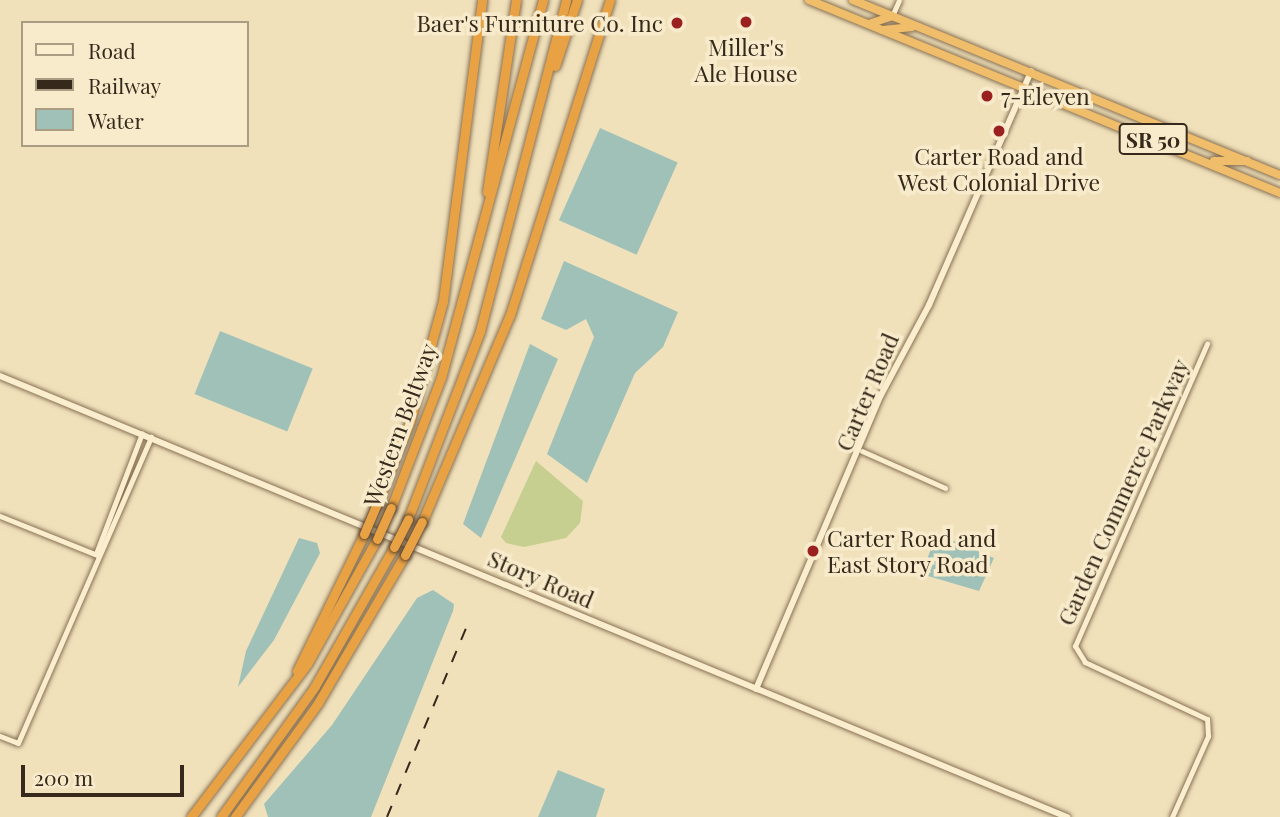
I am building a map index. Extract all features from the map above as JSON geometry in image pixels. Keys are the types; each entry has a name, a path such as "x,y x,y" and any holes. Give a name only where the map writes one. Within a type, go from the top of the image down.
{"highway":[{"path":"284,694 364,534 410,421 443,301 482,0"},
{"path":"471,272 516,0"},
{"name":"Western Beltway","path":"191,817 284,694 334,622 391,508 441,377 543,0"},
{"name":"Western Beltway","path":"221,817 315,686 408,519 464,383 566,0"},
{"path":"543,93 577,0"},
{"path":"235,817 317,703 422,522 510,315 610,0"},
{"name":"SR 50","path":"809,0 1278,189"},
{"name":"SR 50","path":"853,0 1280,175"},
{"path":"869,24 892,16"},
{"path":"883,30 926,29"},
{"path":"1191,155 1234,165 1247,161"}],"street":[{"path":"892,16 899,0"},
{"name":"Carter Road","path":"756,689 862,452 900,354 929,305 1031,72"},
{"name":"Garden Commerce Parkway","path":"1172,817 1208,736 1207,719 1085,662 1075,646 1207,344"},
{"name":"Story Road","path":"0,376 1066,817"},
{"path":"97,555 142,433"},
{"path":"0,736 18,743 150,437"},
{"path":"862,452 945,488"},
{"path":"0,516 97,555"}],"green space":[{"path":"536,461 583,501 580,523 566,538 524,547 506,543 501,537"}],"water":[{"path":"600,128 678,163 637,255 559,220"},
{"path":"564,261 678,312 663,347 635,373 587,483 547,454 594,337 586,319 566,330 541,319"},
{"path":"220,331 313,368 287,432 195,394"},
{"path":"530,344 558,359 481,538 463,524"},
{"path":"937,534 994,558 979,591 921,574"},
{"path":"299,538 317,543 320,553 274,640 238,687 246,651"},
{"path":"433,590 454,604 453,611 371,817 268,817 264,804 332,725 417,598"},
{"path":"558,770 605,789 596,817 538,817"}],"railway":[{"path":"387,817 468,623"}],"place":[{"name":"Miller's Ale House","path":"746,22"},
{"name":"Baer's Furniture Co. Inc","path":"677,23"},
{"name":"7-Eleven","path":"987,96"},
{"name":"Carter Road and West Colonial Drive","path":"999,131"},
{"name":"Carter Road and East Story Road","path":"813,551"}]}
